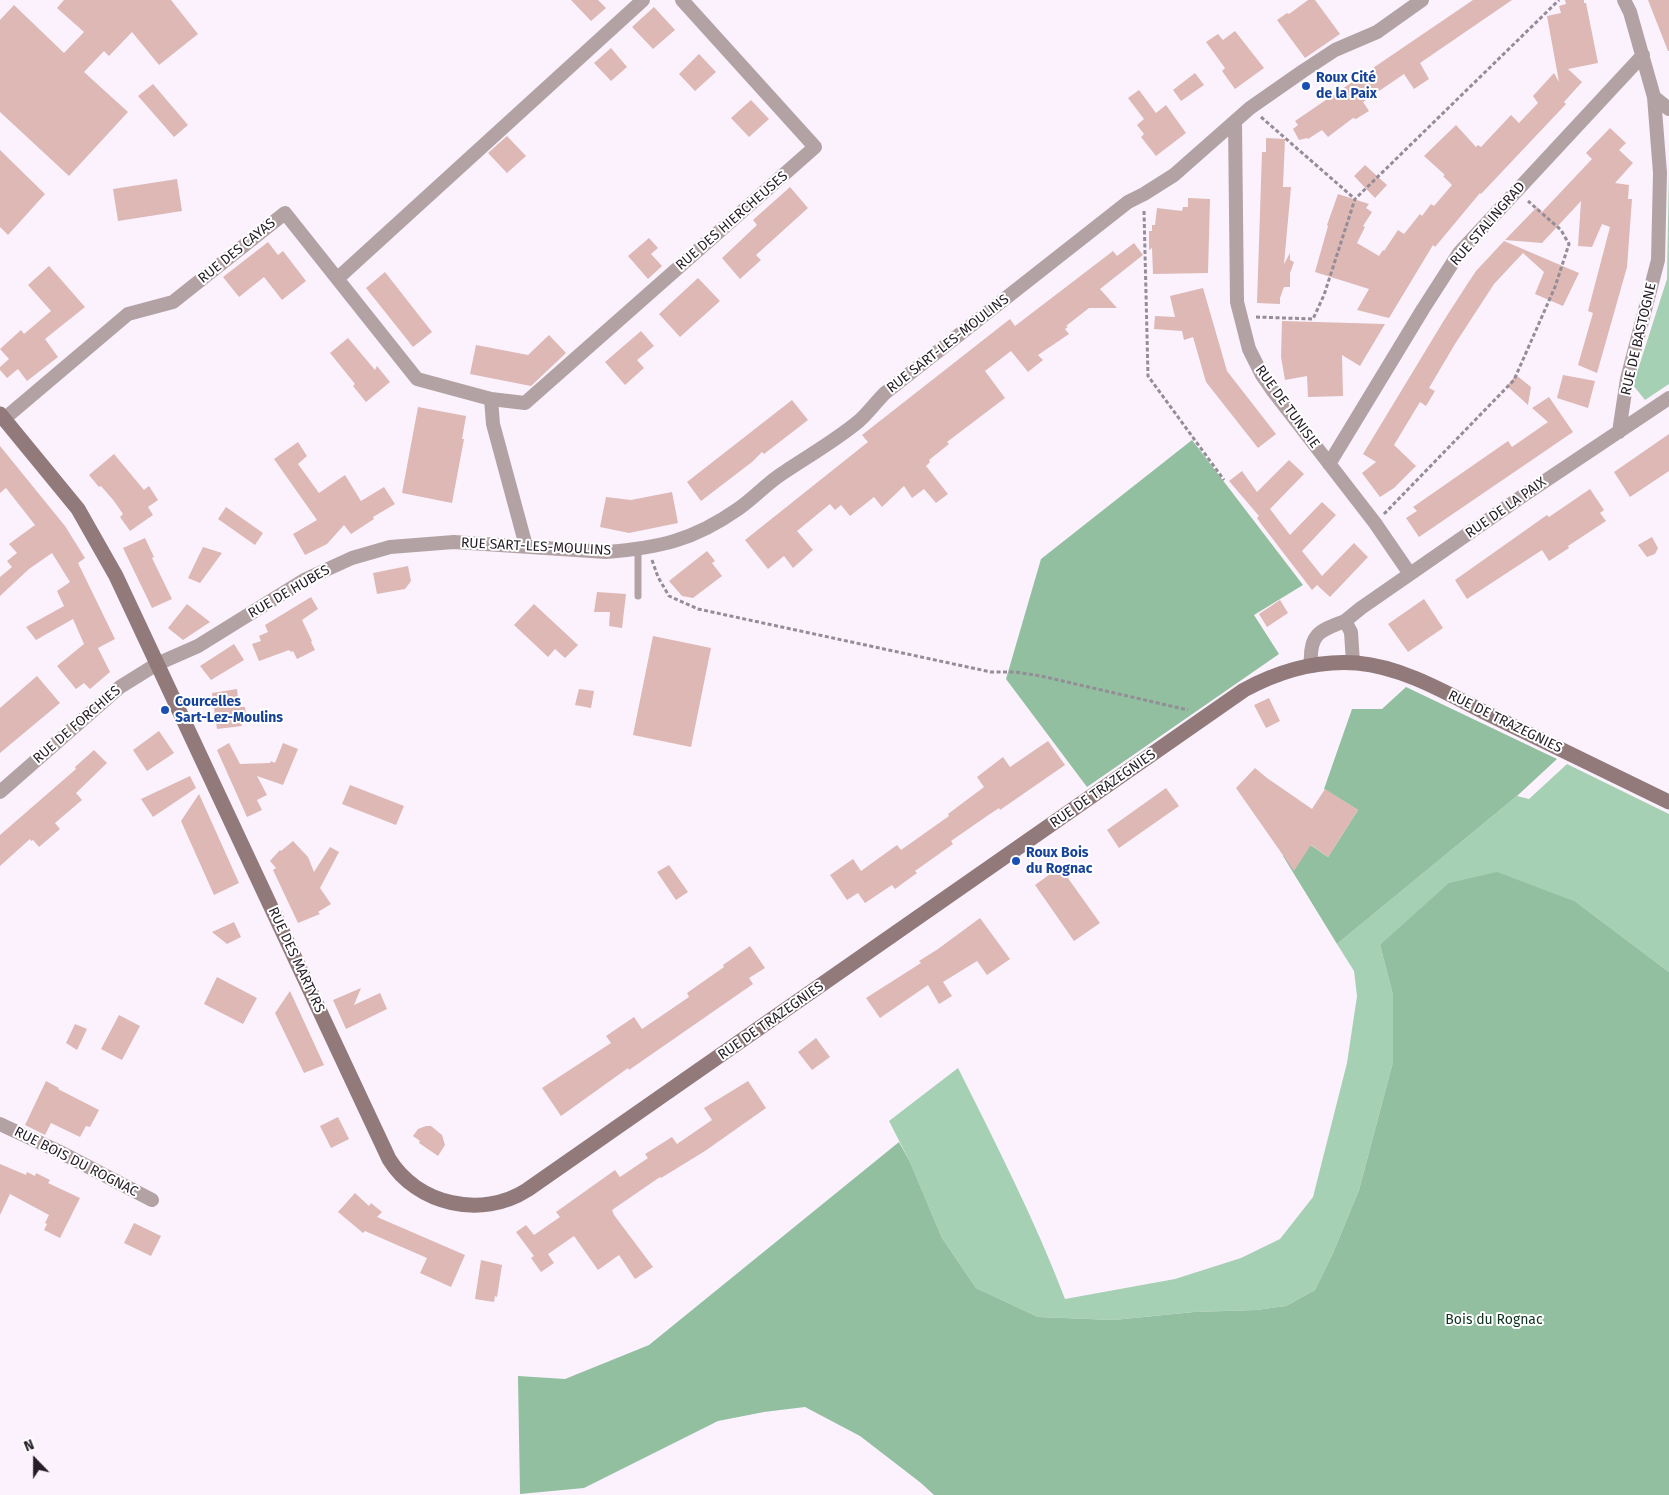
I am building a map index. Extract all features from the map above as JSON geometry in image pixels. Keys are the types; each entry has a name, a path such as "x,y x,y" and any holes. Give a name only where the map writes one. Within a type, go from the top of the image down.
{"main road":[{"name":"RUE DES MARTYRS","path":"2,416 78,510 116,576 389,1159 396,1170 407,1181 426,1194 455,1204 479,1205"},
{"name":"RUE DE TRAZEGNIES","path":"479,1205 515,1197 541,1181 1244,690 1278,674 1311,665 1336,662 1386,669 1434,688 1669,802"}],"street":[{"path":"338,278 643,0"},
{"name":"RUE DES HIERCHEUSES","path":"491,399 525,403 815,148 682,0"},
{"name":"RUE SART-LES-MOULINS","path":"429,543 454,542 606,552 643,548 682,540 700,532 740,508 782,473 815,453 859,421 885,393 1128,202 1174,175 1250,108 1335,50 1377,32 1422,0"},
{"name":"RUE DE BASTOGNE","path":"1619,432 1627,378 1658,260 1660,173 1654,97 1630,12 1624,0"},
{"name":"RUE STALINGRAD","path":"1329,464 1459,253 1643,55"},
{"path":"1654,97 1669,109"},
{"name":"RUE DE TUNISIE","path":"1235,122 1237,302 1248,349 1262,376 1375,523 1410,574"},
{"name":"RUE DES CAYAS","path":"2,416 128,314 173,302 285,212 417,379 491,399"},
{"name":"RUE DE LA PAIX","path":"1311,665 1311,644 1316,636 1328,627 1345,621 1524,495 1669,398"},
{"path":"491,399 493,424 526,546"},
{"name":"RUE DE HUBES","path":"157,664 198,646 306,579 352,558 390,547 429,543"},
{"path":"1345,621 1351,632 1353,663"},
{"name":"RUE DE FORCHIES","path":"0,792 120,687 157,664"},
{"name":"RUE BOIS DU ROGNAC","path":"0,1124 58,1151 152,1200"}],"lane":[{"path":"638,596 643,548"}],"path":[{"path":"1240,316 1313,319 1324,295 1355,199 1559,0"},
{"path":"1250,108 1355,199"},
{"path":"1375,523 1514,380 1555,287 1569,244 1561,230 1517,190"},
{"path":"1144,194 1148,376 1224,480"},
{"path":"643,548 669,596 698,609 991,672 1015,672 1051,678 1194,712 1201,720"}],"green space":[{"path":"1669,168 1669,384 1645,400 1633,385 1667,279"},
{"path":"1192,440 1303,585 1254,615 1279,654 1087,787 1006,679 1041,559"},
{"path":"1406,687 1557,759 1517,796 1337,944 1283,856 1296,835 1328,857 1358,810 1324,789 1352,709 1382,709"},
{"path":"1567,764 1669,814 1669,972 1576,902 1380,945 1393,995 1393,1062 1359,1190 1333,1253 1315,1290 1286,1306 1256,1310 1194,1312 1114,1320 1038,1317 976,1288 942,1238 910,1162 889,1121 958,1068 1028,1211 1065,1299 1175,1279 1241,1258 1280,1239 1313,1197 1347,1063 1357,996 1354,971 1337,944 1517,796 1529,799"},
{"name":"Bois du Rognac","path":"1497,872 1576,902 1669,972 1669,1495 934,1495 860,1436 805,1407 764,1412 718,1421 584,1488 520,1494 518,1376 565,1379 649,1345 899,1142 910,1162 942,1238 976,1288 1038,1317 1114,1320 1194,1312 1256,1310 1286,1306 1315,1290 1333,1253 1359,1190 1393,1062 1393,995 1380,945 1449,883"}],"building":[{"path":"64,0 171,0 198,34 159,65 132,32 109,56 104,51 84,72 128,112 69,176 0,112 0,20 14,5 64,53 84,32 57,8"},
{"path":"571,0 598,0 606,8 591,21"},
{"path":"1308,0 1315,0 1340,34 1305,58 1277,20"},
{"path":"1473,0 1512,0 1420,63 1429,79 1414,89 1404,74 1363,102 1369,111 1356,119 1353,118 1328,137 1322,130 1308,139 1299,140 1293,129 1298,125 1295,121"},
{"path":"1565,0 1584,0 1584,3 1586,3 1598,63 1568,69 1582,82 1564,102 1566,104 1480,193 1435,247 1433,245 1389,318 1357,310 1369,289 1315,272 1327,225 1338,194 1369,204 1366,208 1372,212 1363,226 1365,227 1357,243 1379,256 1398,230 1404,234 1420,214 1422,216 1431,204 1434,206 1452,185 1443,176 1445,175 1424,156 1456,125 1476,147 1478,145 1481,147 1511,115 1519,123 1538,103 1533,96 1554,73 1559,82 1547,16 1561,13 1559,6 1566,4"},
{"path":"1648,0 1669,0 1669,51 1668,51"},
{"path":"654,7 675,30 653,49 632,27"},
{"path":"1235,31 1264,68 1235,89 1222,71 1225,68 1206,42 1218,34 1223,40"},
{"path":"611,48 627,67 611,81 594,63"},
{"path":"699,54 716,72 695,91 679,74"},
{"path":"1195,73 1204,85 1181,101 1173,90"},
{"path":"153,84 188,125 174,137 138,96"},
{"path":"1139,90 1156,113 1166,105 1186,133 1156,156 1141,137 1144,134 1137,125 1144,119 1128,98"},
{"path":"751,100 769,119 749,137 731,118"},
{"path":"1610,128 1626,143 1619,150 1633,163 1615,183 1629,185 1628,199 1632,199 1627,267 1597,373 1578,365 1593,313 1588,311 1610,227 1602,224 1592,247 1578,246 1581,201 1542,243 1505,240 1537,207 1542,212 1592,159 1586,153"},
{"path":"507,136 526,156 507,173 488,153"},
{"path":"1266,138 1285,139 1283,187 1291,187 1284,264 1290,253 1290,260 1294,262 1290,273 1290,287 1284,287 1280,304 1257,303 1262,152 1266,152"},
{"path":"0,150 45,194 8,235 0,227"},
{"path":"1365,165 1387,185 1375,198 1354,176"},
{"path":"177,179 182,211 118,221 113,189"},
{"path":"790,187 808,208 756,255 761,260 740,279 722,258 757,225 753,220"},
{"path":"1188,198 1210,199 1208,273 1153,274 1152,248 1149,250 1149,231 1152,231 1152,225 1155,225 1157,208 1182,211 1183,207 1188,207"},
{"path":"649,238 658,248 651,254 662,266 648,279 628,256"},
{"path":"1504,241 1579,273 1563,306 1535,294 1544,272 1523,253 1494,284 1429,388 1435,391 1426,406 1420,402 1394,445 1416,466 1394,488 1380,497 1362,473 1376,462 1363,454 1470,280"},
{"path":"268,242 278,255 283,251 306,281 282,300 264,277 239,297 223,277"},
{"path":"1134,243 1143,255 1100,289 1117,308 1089,308 1066,326 1068,327 1065,329 1069,334 1038,355 1043,360 1028,372 1011,351 985,371 1005,398 947,442 949,444 929,460 930,462 926,466 948,494 936,503 924,489 912,498 904,486 882,507 874,497 850,516 841,505 835,510 830,504 797,531 813,550 793,568 784,556 768,569 745,540 868,442 862,435 1010,319 1015,326 1113,251 1117,256"},
{"path":"49,266 85,307 45,339 58,357 27,381 18,369 7,378 0,370 0,367 9,359 0,349 21,330 24,334 51,311 28,285"},
{"path":"385,272 432,332 413,347 366,288"},
{"path":"698,278 720,301 680,337 659,314"},
{"path":"1203,288 1227,371 1276,434 1258,448 1206,382 1193,337 1184,340 1182,331 1154,329 1155,316 1175,317 1170,296"},
{"path":"1282,321 1385,324 1360,366 1342,355 1343,396 1308,397 1307,376 1285,380 1281,357"},
{"path":"641,331 654,346 637,360 644,368 625,385 605,362"},
{"path":"549,335 566,353 531,386 470,374 476,345 528,355"},
{"path":"348,338 375,370 377,366 390,382 366,402 353,386 355,384 330,353"},
{"path":"1516,375 1531,387 1528,405 1507,386"},
{"path":"1563,375 1595,381 1588,408 1557,398"},
{"path":"1549,397 1573,432 1419,537 1406,518 1417,511 1413,507 1508,441 1512,447 1548,422 1532,408"},
{"path":"792,400 808,420 764,454 762,452 752,462 701,501 687,482"},
{"path":"418,407 466,416 462,439 464,439 452,503 402,493"},
{"path":"1669,434 1669,471 1630,497 1614,472"},
{"path":"298,442 307,456 298,464 319,493 345,475 361,501 384,487 395,504 373,517 374,519 351,534 344,525 327,544 305,555 293,534 317,520 274,459"},
{"path":"0,446 65,526 85,558 78,563 115,639 98,648 110,672 90,689 84,683 76,689 57,666 84,644 73,619 36,640 26,627 64,606 57,591 70,582 52,553 29,569 0,596 0,577 12,567 7,561 17,553 9,544 35,525 6,488 0,493"},
{"path":"114,454 144,490 149,486 158,500 148,507 153,515 130,531 120,517 123,514 114,501 89,475"},
{"path":"1289,460 1304,474 1270,509 1290,535 1322,502 1336,515 1302,551 1322,576 1354,543 1368,557 1330,597 1317,585 1312,590 1262,525 1257,518 1259,516 1229,481 1242,471 1257,492"},
{"path":"1590,489 1604,510 1600,513 1606,521 1549,561 1542,550 1467,599 1455,580 1547,515 1549,517"},
{"path":"672,492 678,523 629,533 600,527 606,497 631,500"},
{"path":"226,507 263,533 255,545 218,519"},
{"path":"1652,537 1658,548 1655,554 1647,557 1638,545"},
{"path":"145,538 154,557 152,558 172,599 152,608 123,548"},
{"path":"203,547 222,553 200,583 188,578"},
{"path":"707,551 715,561 712,563 722,576 693,598 682,596 669,581"},
{"path":"408,566 411,581 405,589 377,594 373,573"},
{"path":"597,592 626,594 622,628 609,626 610,612 594,612"},
{"path":"311,597 318,609 302,620 315,650 297,659 293,651 289,650 259,661 252,644 261,641 259,636 268,632 265,625"},
{"path":"1424,599 1443,628 1408,652 1388,624"},
{"path":"1280,600 1288,613 1267,627 1259,614"},
{"path":"187,604 210,622 183,640 168,628"},
{"path":"534,604 578,645 565,658 555,649 548,657 514,625"},
{"path":"653,636 711,648 691,747 633,735"},
{"path":"234,644 244,660 211,680 200,666"},
{"path":"37,676 60,703 0,753 0,708"},
{"path":"237,689 239,707 245,707 247,722 241,723 242,726 217,729 212,693"},
{"path":"579,689 594,691 591,708 575,705"},
{"path":"1269,698 1280,721 1266,728 1254,705"},
{"path":"159,731 174,753 147,771 133,750"},
{"path":"1048,741 1065,765 951,841 953,844 915,871 917,873 895,889 892,885 865,903 858,893 847,900 830,875 853,859 861,871 897,845 901,850 949,816 948,814 984,787 977,777 1003,757 1010,767"},
{"path":"229,743 240,764 270,763 271,761 275,763 283,743 298,749 283,785 257,776 267,795 257,800 262,810 247,817 217,750"},
{"path":"94,750 107,763 76,793 82,800 55,823 60,829 39,847 30,839 0,866 0,835 76,769 75,767"},
{"path":"1255,768 1312,809 1325,789 1358,810 1328,857 1311,845 1294,871 1236,788"},
{"path":"190,776 196,788 153,817 141,799"},
{"path":"350,785 404,806 396,825 342,804"},
{"path":"1166,788 1179,806 1119,848 1107,830"},
{"path":"199,794 239,883 214,895 181,821"},
{"path":"293,841 308,857 314,872 330,847 339,852 320,888 331,904 318,912 320,914 298,923 273,870 276,868 270,861 280,850"},
{"path":"669,865 688,892 676,900 657,872"},
{"path":"1060,867 1100,923 1074,941 1035,885"},
{"path":"980,918 1010,959 987,975 977,961 943,982 952,996 939,1004 928,985 880,1018 866,998 921,963 919,961"},
{"path":"234,922 241,937 227,944 212,932"},
{"path":"750,946 765,968 749,978 753,984 629,1070 628,1068 561,1116 542,1088 611,1043 606,1036 634,1017 642,1029 689,997 687,993"},
{"path":"217,977 257,998 243,1024 204,1004"},
{"path":"361,988 354,1005 380,993 387,1009 346,1029 333,1000"},
{"path":"290,991 324,1065 304,1073 275,1013"},
{"path":"119,1015 140,1026 122,1060 101,1049"},
{"path":"75,1024 87,1029 77,1050 66,1043"},
{"path":"816,1038 830,1057 812,1070 798,1052"},
{"path":"46,1081 99,1110 90,1127 86,1126 80,1137 51,1123 45,1135 25,1125"},
{"path":"748,1081 766,1108 705,1151 660,1177 612,1210 653,1267 635,1279 619,1255 598,1270 574,1236 548,1254 554,1263 541,1272 531,1258 534,1256 516,1232 526,1225 534,1235 560,1217 556,1212 615,1170 620,1177 648,1158 645,1154 672,1137 677,1144 712,1120 704,1108"},
{"path":"338,1117 349,1139 331,1148 320,1126"},
{"path":"431,1126 442,1135 445,1145 438,1156 419,1143 420,1141 413,1136 418,1129"},
{"path":"0,1164 26,1175 27,1172 35,1176 36,1173 50,1180 48,1183 80,1198 60,1238 44,1230 49,1215 10,1194 0,1215"},
{"path":"355,1193 369,1206 371,1203 382,1212 377,1217 465,1255 451,1287 420,1273 427,1258 365,1231 363,1233 338,1212"},
{"path":"134,1223 161,1236 151,1256 124,1243"},
{"path":"481,1260 502,1265 497,1297 495,1296 494,1302 475,1299"}],"place":[{"name":"Roux Cité de la Paix","path":"1306,86"},
{"name":"Courcelles Sart-Lez-Moulins","path":"165,710"},
{"name":"Roux Bois du Rognac","path":"1016,861"}]}
